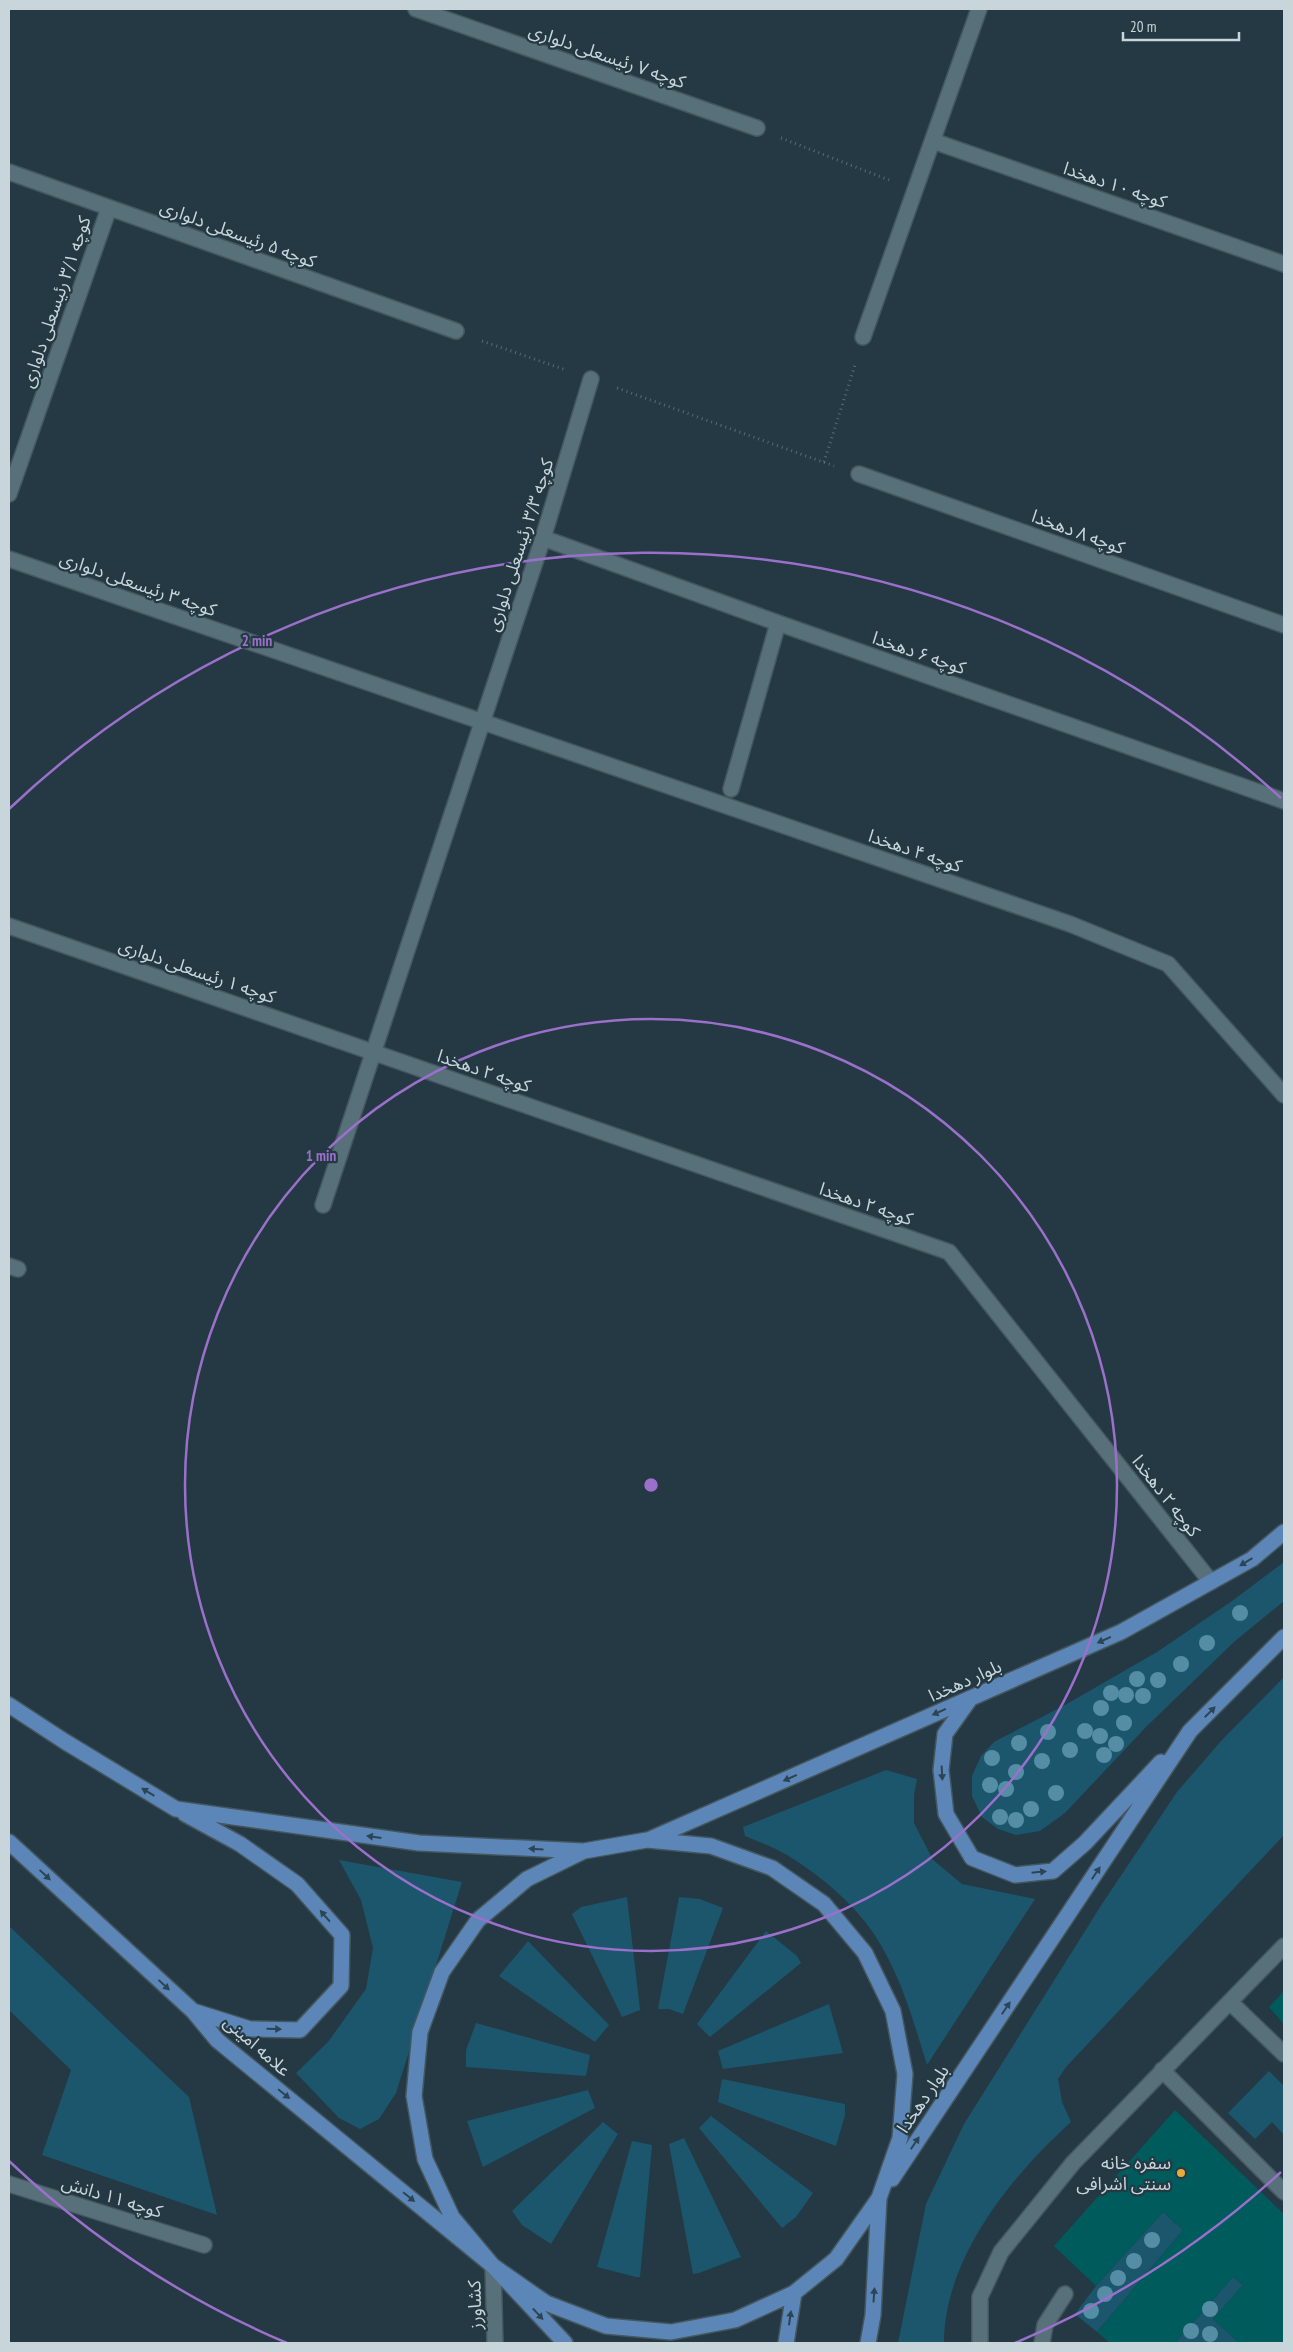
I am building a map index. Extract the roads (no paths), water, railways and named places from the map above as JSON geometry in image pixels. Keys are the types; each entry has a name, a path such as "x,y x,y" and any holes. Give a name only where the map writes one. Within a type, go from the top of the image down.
{"main road":[{"name":"بلوار دهخدا","path":"647,1840 1121,1632 1252,1559 1284,1532"},
{"name":"بلوار دهخدا","path":"878,2198 1190,1731 1284,1637"},
{"path":"971,1698 945,1734 941,1770 946,1814 972,1858 1015,1875 1054,1871 1086,1843 1190,1731"},
{"path":"9,1705 176,1809 240,1844 297,1884 342,1935 341,1986 300,2030 250,2029 193,2011"},
{"path":"176,1809 419,1843 584,1852 647,1840 711,1846 772,1868 824,1904 865,1953 893,2011 905,2074 900,2138 878,2198 836,2259 794,2293 735,2320 671,2332 606,2326 546,2303 493,2266"},
{"name":"علامه امینی","path":"9,1842 193,2011 217,2040 493,2266"},
{"path":"565,2343 493,2266 452,2217 425,2159 414,2096 420,2032 442,1972 478,1920 527,1879 584,1852"},
{"path":"868,2343 873,2315 878,2198"},
{"path":"786,2343 794,2293"}],"street":[{"name":"کوچه ۷ رئیسعلی دلواری","path":"416,9 756,128"},
{"path":"863,337 979,9"},
{"name":"کوچه ۱۰ دهخدا","path":"933,141 1284,264"},
{"name":"کوچه ۵ رئیسعلی دلواری","path":"9,172 456,331"},
{"name":"کوچه ۳/۱ رئیسعلی دلواری","path":"9,494 109,208"},
{"name":"کوچه ۳/۳ رئیسعلی دلواری","path":"324,1205 543,538 591,379"},
{"name":"کوچه ۸ دهخدا","path":"859,474 1284,625"},
{"name":"کوچه ۶ دهخدا","path":"543,538 778,623 1284,801"},
{"name":"کوچه ۳ رئیسعلی دلواری","path":"9,560 482,722"},
{"path":"730,789 778,623"},
{"name":"کوچه ۴ دهخدا","path":"482,722 1070,924 1168,964 1284,1095"},
{"name":"کوچه ۱ رئیسعلی دلواری","path":"9,926 374,1052"},
{"name":"کوچه ۲ دهخدا","path":"374,1052 949,1252 1211,1582"},
{"path":"980,2343 980,2297 1001,2252 1073,2163 1284,1946"},
{"path":"1230,2002 1284,2054"},
{"path":"1162,2070 1284,2192"},
{"name":"کوچه ۱۱ دانش","path":"9,2184 204,2245"},
{"name":"کشاورز","path":"493,2266 495,2343"},
{"path":"1042,2343 1045,2325 1065,2294"}],"place":[{"name":"سفره خانه سنتی اشرافی","path":"1181,2173"}]}
